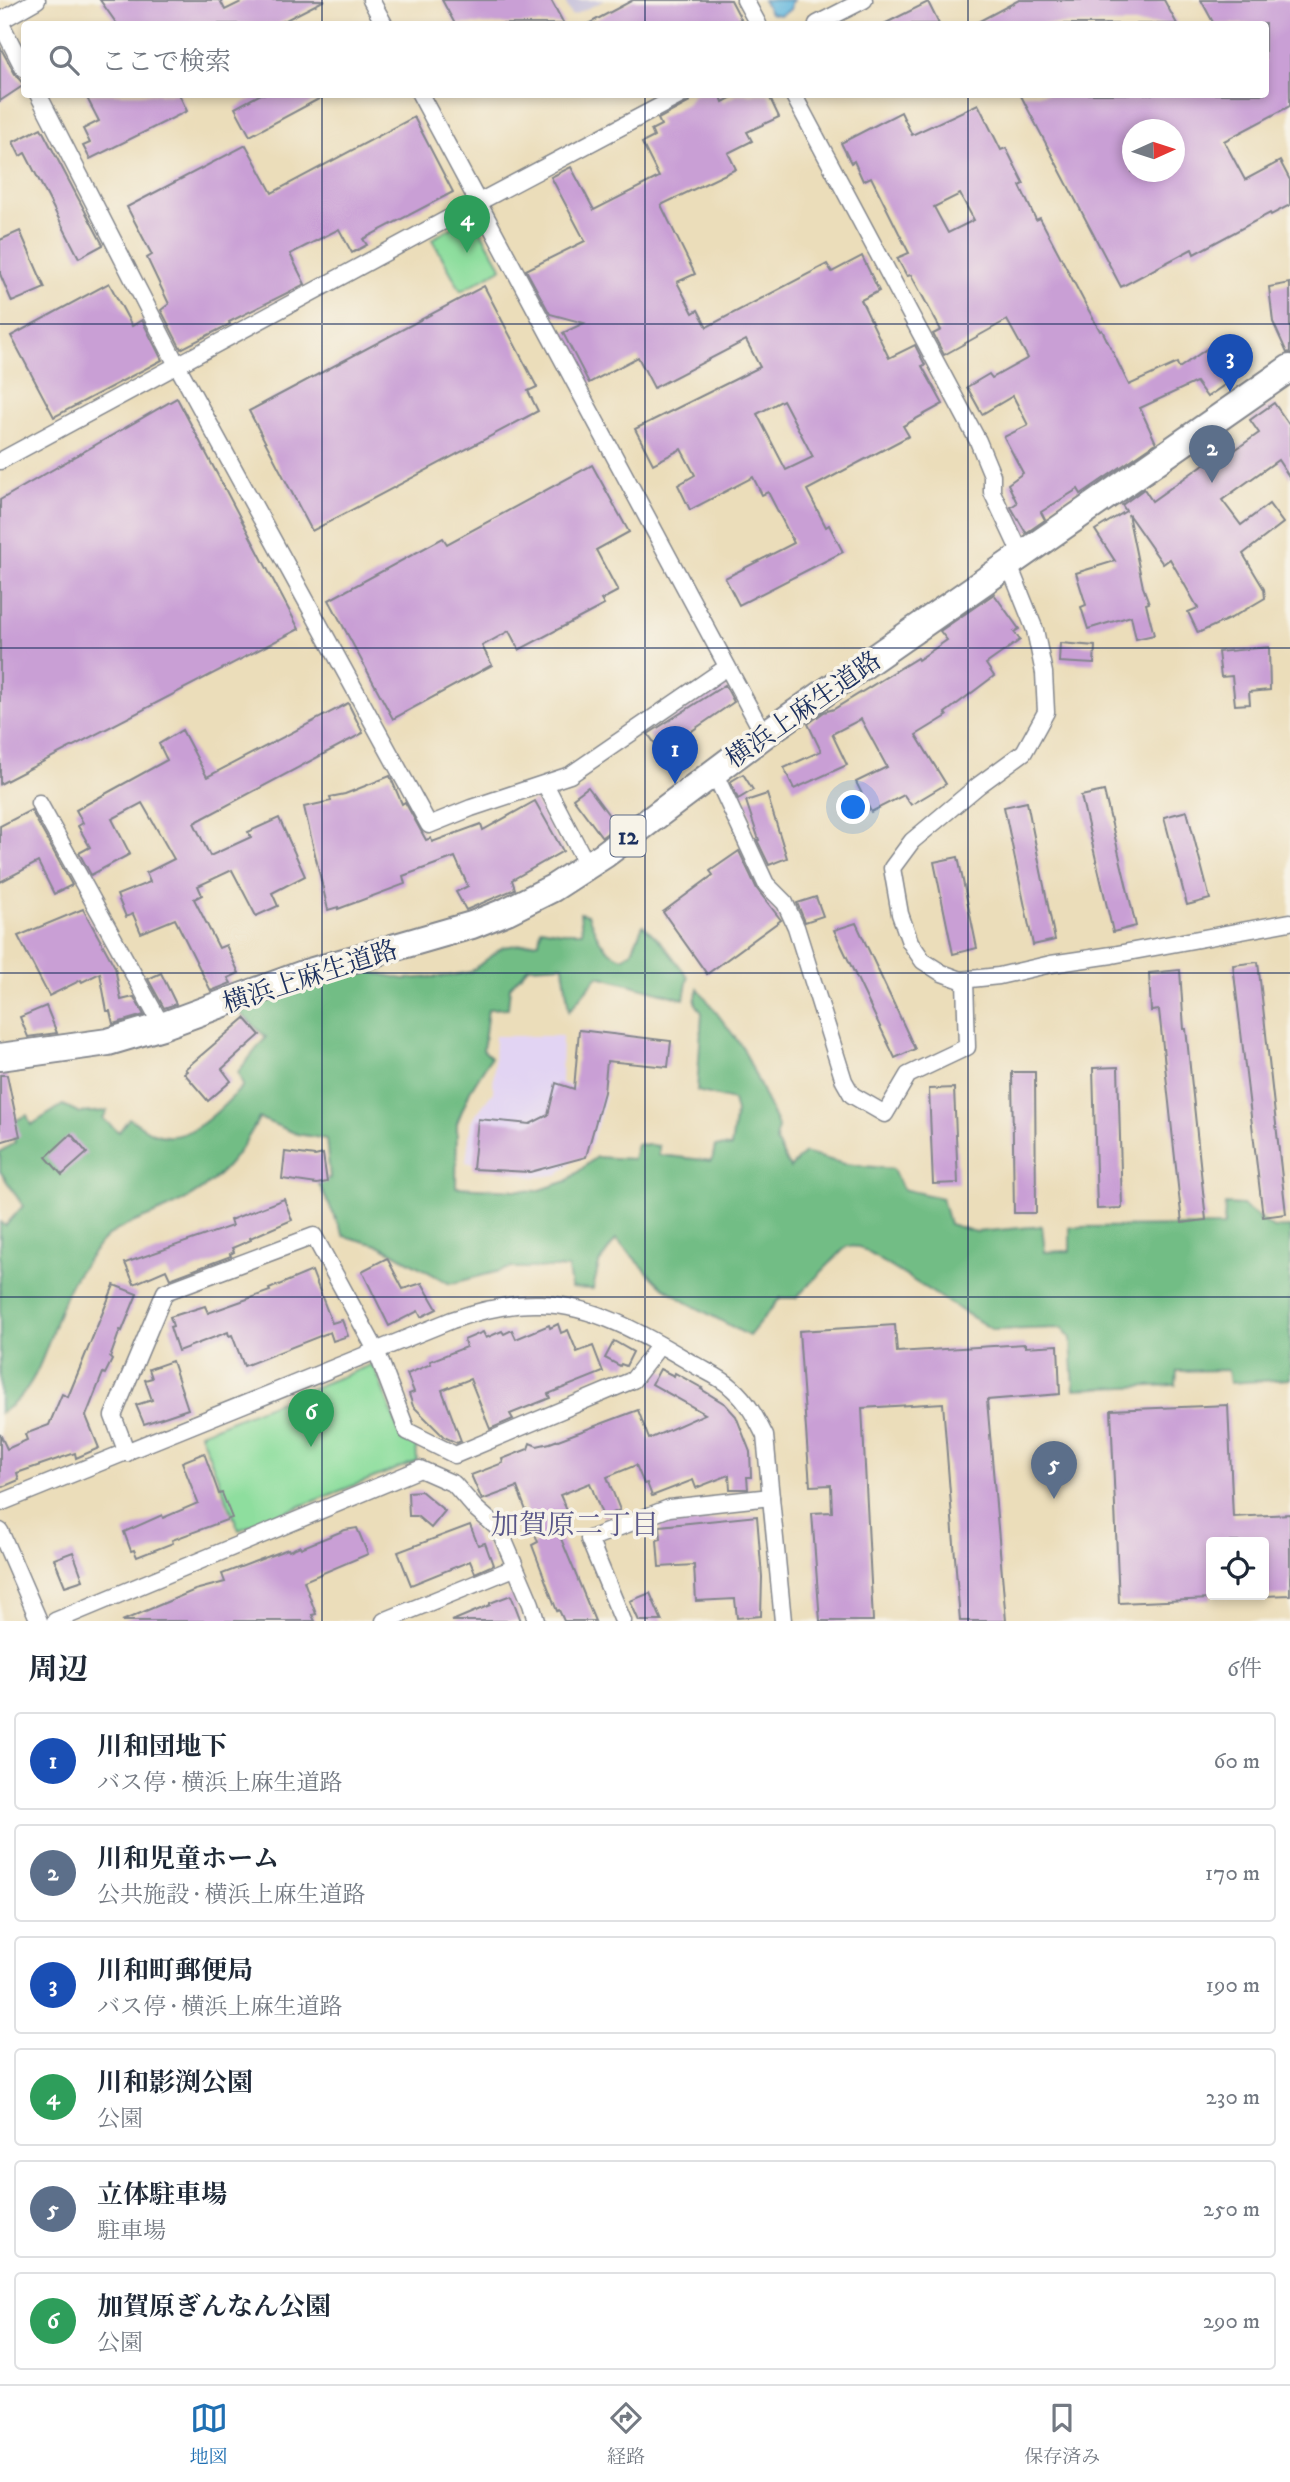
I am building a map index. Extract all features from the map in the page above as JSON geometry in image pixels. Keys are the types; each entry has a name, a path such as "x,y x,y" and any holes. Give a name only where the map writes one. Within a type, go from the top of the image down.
{"main road":[{"name":"横浜上麻生道路","path":"0,1057 108,1042 162,1026 306,973 472,925 554,888 764,736 1290,368"}],"street":[{"path":"21,63 0,21 37,0"},
{"path":"371,0 382,21"},
{"path":"745,0 756,21"},
{"path":"823,21 864,0"},
{"path":"40,98 177,365 429,825 569,775 727,667"},
{"path":"422,98 764,736"},
{"path":"0,461 675,98"},
{"path":"795,98 978,441 992,475 992,492 1016,561 1044,673 1046,712 1024,752 979,785 912,841 892,868 900,914 910,943 923,961 942,973 965,980 1290,922"},
{"path":"714,772 766,884 785,903 796,927 840,1071 852,1095 885,1114 908,1076 967,1047 965,980"},
{"path":"544,783 587,866"},
{"path":"39,803 162,1026"},
{"path":"127,1453 113,1416 165,1292 314,1236 376,1350 407,1432 456,1455 633,1380 660,1345"},
{"path":"0,1503 485,1308 543,1304 567,1307 600,1315 660,1345 731,1386 752,1409 765,1436 783,1621"},
{"path":"55,1621 421,1469 454,1484 475,1508 499,1529 536,1621"},
{"path":"623,1621 589,1539 669,1508 771,1497"},
{"path":"0,1531 39,1621"},
{"path":"384,1621 514,1568"}],"shaded area":[{"path":"564,0 605,0 572,16"},
{"path":"495,1036 562,1036 561,1083 606,1096 591,1145 557,1175 533,1177 466,1162 471,1121 493,1092"}],"green space":[{"path":"472,216 502,268 461,291 432,239"},
{"path":"580,913 588,915 605,947 623,958 632,951 643,925 662,943 688,977 684,999 598,976 569,1011 563,965 528,967 510,987 508,1008 488,1009 483,1050 491,1057 470,1091 457,1123 456,1187 537,1191 567,1181 596,1157 633,1159 637,1144 659,1146 659,1155 712,1161 715,1146 731,1147 736,1112 733,1100 697,1091 702,1013 695,1002 698,988 743,1048 778,1126 776,1142 790,1168 804,1153 845,1164 893,1169 902,1189 942,1198 949,1224 976,1232 1042,1226 1045,1252 1070,1251 1070,1227 1224,1226 1225,1204 1242,1205 1273,1228 1290,1227 1290,1379 1230,1383 1228,1370 1177,1371 1176,1385 1074,1389 1071,1338 1062,1328 993,1330 859,1247 847,1246 796,1298 780,1298 749,1336 659,1284 616,1239 599,1264 593,1289 571,1288 568,1268 511,1268 450,1284 381,1246 344,1236 318,1182 330,1178 326,1139 297,1134 259,1118 234,1158 202,1189 175,1205 118,1229 99,1244 72,1283 30,1384 17,1400 0,1413 0,1222 5,1226 23,1206 0,1171 0,1152 15,1142 8,1124 27,1115 31,1125 63,1105 80,1113 107,1111 103,1119 119,1132 129,1118 153,1133 179,1135 215,1114 243,1086 238,1072 266,1037 239,1012 307,981 361,970 404,979 470,972 503,947 539,942 541,928 582,932"},
{"path":"373,1364 403,1441 416,1443 417,1461 239,1530 200,1433"}],"water":[{"path":"763,0 794,0 790,10 780,15 770,13"}],"building":[{"path":"100,0 220,0 225,10 245,0 325,0 284,21 115,21"},
{"path":"442,0 551,0 562,21 453,21"},
{"path":"633,0 731,0 741,19 737,21 594,21"},
{"path":"1019,0 1164,0 1175,21 980,21"},
{"path":"1201,0 1290,0 1290,106 1224,141 1245,180 1280,161 1290,180 1290,205 1194,254 1192,249 1121,287 1022,98 1269,98 1269,21 1212,21"},
{"path":"928,2 938,21 890,21"},
{"path":"0,47 21,81 21,87 0,101"},
{"path":"87,98 181,98 187,111 90,159 83,146 90,143 83,129 99,121"},
{"path":"254,98 321,98 250,136 235,108"},
{"path":"691,98 722,98 723,102 730,98 770,98 779,117 747,132 752,141 728,153 736,169 661,205 695,274 677,282 693,313 698,310 707,327 827,264 832,272 862,256 879,291 861,300 889,358 915,345 925,365 922,366 943,404 903,426 909,436 807,490 826,527 829,525 843,552 739,605 725,578 794,543 768,492 762,495 753,477 690,510 678,485 695,475 681,449 653,464 635,429 760,367 746,340 654,388 638,357 589,383 563,333 584,323 550,314 526,270 585,241 551,177 571,167 594,210 659,177 642,143 654,137 651,130 661,125 658,119 688,103","holes":["783,400 813,457 786,470 757,414"]},
{"path":"978,104 1001,150 1006,148 1024,184 1020,186 1036,220 1040,218 1129,385 1177,363 1179,368 1224,337 1246,370 1207,397 1196,382 1140,408 1156,443 1081,494 1078,489 1041,512 1045,520 1026,533 1011,507 1017,503 1008,484 1023,473 1004,437 1028,425 1013,396 982,414 967,387 989,374 992,378 1028,358 1007,320 944,355 933,334 941,330 911,275 907,276 897,258 909,253 871,177 863,181 854,161 851,163 841,143 901,112 912,135","holes":["960,194 974,220 948,233 934,207"]},
{"path":"414,117 453,192 363,239 367,245 352,253 339,229 290,254 305,284 181,349 161,310 169,304 147,258 152,255 127,207 246,145 272,193"},
{"path":"41,128 103,245 79,258 25,153 20,156 13,142"},
{"path":"20,231 45,288 12,302 0,274 0,240"},
{"path":"109,283 132,326 142,320 162,360 54,417 11,336"},
{"path":"1290,283 1290,352 1287,353 1273,322 1269,287"},
{"path":"484,286 537,387 528,391 538,411 312,531 249,411"},
{"path":"177,398 299,629 0,784 0,500"},
{"path":"1274,403 1290,426 1290,478 1278,460 1222,500 1241,525 1269,504 1283,523 1243,554 1264,589 1265,598 1198,633 1188,612 1198,608 1170,559 1163,564 1128,514 1154,635 1136,639 1131,616 1088,629 1081,607 1086,605 1076,573 1115,561 1095,530 1126,511 1122,505 1144,489 1152,501 1228,447 1232,452 1259,433 1250,420"},
{"path":"592,465 629,532 596,550 618,591 601,600 604,605 519,650 509,631 482,646 492,665 393,719 329,600 443,538 447,544"},
{"path":"994,594 1019,629 1014,632 1020,640 986,664 994,676 945,713 947,716 916,735 946,784 911,805 904,795 871,812 856,782 887,767 861,719 832,734 847,765 794,789 784,768 821,751 808,724 824,712 834,709 917,658 918,660 947,640 940,631"},
{"path":"1060,643 1095,646 1094,664 1059,662"},
{"path":"1269,647 1270,690 1249,692 1250,704 1235,705 1232,676 1221,677 1218,652"},
{"path":"725,685 734,702 661,752 648,734"},
{"path":"348,703 363,733 194,823 210,856 251,837 248,832 279,818 305,876 272,893 278,906 256,916 232,870 198,886 202,895 194,899 219,948 226,945 239,973 228,978 231,983 211,991 175,919 141,933 133,914 126,917 117,895 150,882 146,873 174,859 142,803 112,819 130,854 91,875 79,853 90,847 78,826 83,823 76,810 167,760 159,744 182,730 207,777"},
{"path":"743,774 753,790 738,799 730,782"},
{"path":"390,776 402,804 405,802 426,840 431,838 432,842 481,824 483,830 535,801 563,851 512,880 515,889 466,910 456,892 468,886 455,857 403,876 405,884 338,909 328,910 304,807 331,801 330,797 345,794"},
{"path":"588,787 617,826 602,837 573,798"},
{"path":"1104,791 1136,926 1113,932 1081,796"},
{"path":"767,794 787,858 769,865 757,840 746,801"},
{"path":"1027,802 1055,940 1033,945 1004,807"},
{"path":"31,810 72,885 54,894 38,862 0,882 0,826"},
{"path":"1187,811 1210,899 1187,905 1164,817"},
{"path":"739,851 757,889 781,920 707,974 663,912 713,875 710,871"},
{"path":"958,857 977,948 953,954 934,862"},
{"path":"816,897 823,916 805,922 797,903"},
{"path":"83,909 115,967 121,1000 134,997 144,1015 113,1024 110,1011 107,1011 100,973 49,996 18,936"},
{"path":"856,923 915,1049 895,1058 834,930"},
{"path":"1258,962 1286,1214 1263,1217 1233,965"},
{"path":"1180,970 1184,1029 1206,1220 1182,1223 1159,1010 1151,1011 1149,973"},
{"path":"161,973 176,1004 164,1008 148,979"},
{"path":"46,1006 57,1033 28,1037 20,1017"},
{"path":"245,1018 260,1035 222,1069 231,1081 208,1101 184,1073 187,1071 185,1069"},
{"path":"579,1030 671,1041 668,1067 607,1061 604,1092 586,1157 530,1172 473,1169 478,1119 530,1124 548,1115 556,1083 574,1089"},
{"path":"1118,1067 1122,1208 1097,1209 1093,1068"},
{"path":"1012,1072 1035,1072 1036,1213 1014,1213"},
{"path":"0,1075 7,1075 20,1136 0,1142"},
{"path":"954,1088 958,1183 933,1184 929,1089"},
{"path":"71,1134 87,1153 62,1175 46,1157"},
{"path":"285,1152 315,1156 323,1154 327,1182 317,1184 282,1179"},
{"path":"284,1199 292,1220 232,1248 234,1252 231,1256 170,1279 166,1270 134,1284 125,1263 232,1226 230,1220"},
{"path":"387,1258 403,1289 422,1283 437,1309 421,1317 418,1311 389,1326 362,1271"},
{"path":"312,1271 332,1323 342,1320 348,1336 333,1341 330,1332 244,1366 232,1335 229,1336 228,1332 178,1351 170,1327 173,1326 170,1317 205,1306 208,1313 270,1291 269,1289"},
{"path":"114,1285 137,1294 122,1331 120,1330 110,1358 112,1360 105,1374 103,1373 86,1416 99,1448 76,1458 75,1453 17,1473 19,1480 0,1488 0,1434 7,1449 27,1440 25,1434 49,1425 62,1394 68,1397"},
{"path":"558,1324 561,1333 568,1330 577,1352 593,1346 603,1372 548,1394 550,1398 510,1414 513,1419 490,1429 470,1379 442,1390 461,1441 457,1443 444,1437 413,1406 409,1394 414,1392 407,1374 431,1364 430,1361 466,1347 464,1340 483,1332 486,1338 512,1330 516,1339"},
{"path":"895,1325 897,1352 1025,1344 1025,1347 1058,1345 1060,1394 987,1400 1006,1621 960,1621 943,1403 862,1408 873,1621 820,1621 812,1513 832,1512 831,1485 810,1486 799,1331"},
{"path":"614,1341 633,1352 626,1366 620,1366 605,1358"},
{"path":"172,1361 188,1409 144,1424 136,1405 152,1400 145,1380 152,1378 149,1369"},
{"path":"660,1369 674,1376 675,1373 702,1388 725,1404 736,1416 750,1452 751,1477 747,1477 748,1489 730,1489 729,1475 696,1488 693,1480 652,1496 636,1465 607,1477 620,1510 603,1517 590,1483 560,1495 569,1515 562,1518 565,1525 557,1529 595,1621 564,1621 559,1610 557,1611 532,1545 538,1542 517,1487 482,1500 471,1475 503,1463 502,1459 528,1449 530,1443 537,1446 550,1443 638,1410 649,1439 705,1414 652,1384"},
{"path":"1228,1405 1233,1517 1290,1514 1290,1595 1269,1596 1269,1537 1206,1537 1206,1599 1119,1603 1111,1410"},
{"path":"204,1453 219,1494 222,1493 232,1518 172,1540 173,1543 137,1557 134,1550 131,1551 124,1532 198,1503 182,1462"},
{"path":"421,1491 445,1511 431,1528 417,1516 409,1516 408,1492"},
{"path":"757,1516 762,1577 761,1616 737,1618 735,1599 696,1601 694,1565 659,1567 657,1540 661,1539 660,1526"},
{"path":"470,1525 478,1545 485,1543 493,1565 475,1573 470,1561 411,1585 398,1552"},
{"path":"357,1528 368,1554 304,1581 316,1614 312,1615 315,1621 122,1621 195,1590 225,1582 222,1574 288,1549 301,1548 345,1530"},
{"path":"73,1552 83,1580 65,1586 54,1559"},
{"path":"650,1593 662,1621 639,1621 630,1601"},
{"path":"511,1595 521,1621 452,1621 490,1603"}],"place":[{"name":"川和影渕公園","path":"467,253"},
{"name":"川和町郵便局","path":"1230,392"},
{"name":"川和児童ホーム","path":"1212,483"},
{"name":"川和団地下","path":"675,784"},
{"name":"加賀原ぎんなん公園","path":"311,1447"},
{"name":"立体駐車場","path":"1054,1499"}],"district":[{"name":"加賀原二丁目","path":"575,1524"}]}
